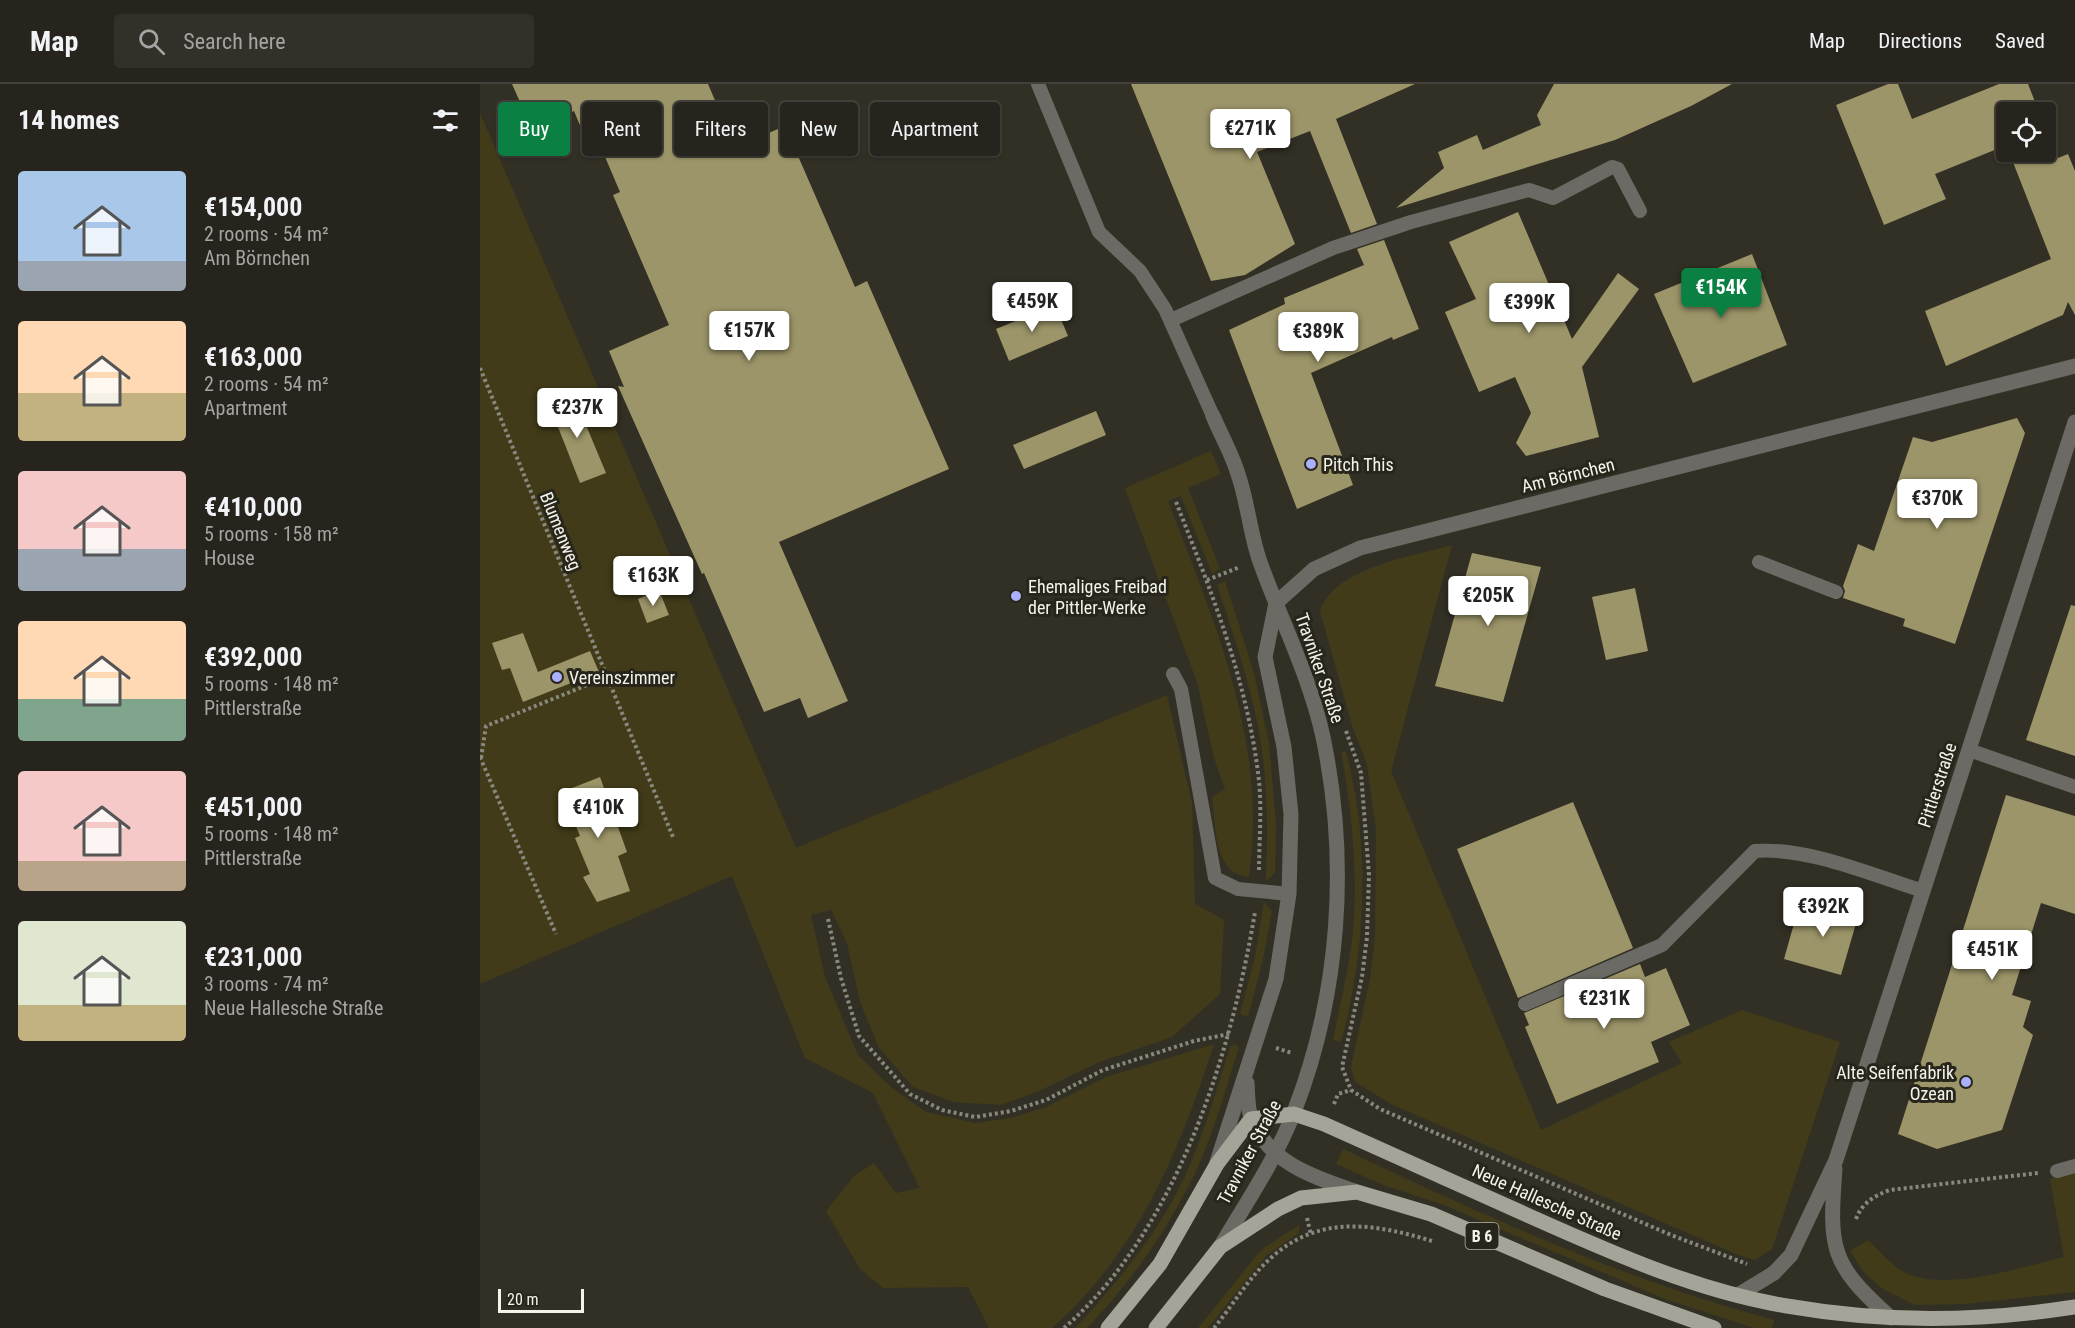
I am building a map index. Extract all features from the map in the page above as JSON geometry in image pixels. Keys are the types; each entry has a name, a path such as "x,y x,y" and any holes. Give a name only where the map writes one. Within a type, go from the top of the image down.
{"main road":[{"name":"Neue Hallesche Straße","path":"1251,1119 1294,1114 1324,1124 1635,1261 1738,1295 1786,1306 1891,1318 1968,1320 2075,1307"},
{"path":"1217,1164 1251,1119"},
{"name":"Travniker Straße","path":"1108,1328 1160,1264 1217,1164"},
{"name":"B 6","path":"1220,1247 1278,1209 1302,1198 1357,1192 1431,1214 1605,1289 1700,1326 1714,1328"},
{"name":"Travniker Straße","path":"1156,1328 1220,1247"}],"street":[{"name":"Am Börnchen","path":"1276,603 1314,569 1360,548 2075,366"},
{"path":"1213,416 1238,474 1259,559 1276,603"},
{"name":"Pittlerstraße","path":"1738,1295 1774,1273 1791,1255 1836,1160 2075,422"},
{"name":"Travniker Straße","path":"1217,1164 1276,979 1289,894 1291,814 1284,747 1265,657 1276,603"},
{"name":"Travniker Straße","path":"1220,1247 1294,1114 1313,1059 1329,990 1338,899 1334,799 1323,736 1311,693 1276,603"},
{"path":"1246,1077 1251,1119 1273,1154 1306,1174 1357,1192"},
{"name":"Pittlerstraße","path":"1836,1160 1832,1220 1834,1244 1841,1264 1857,1288 1891,1318"}],"lane":[{"path":"1038,84 1099,232 1140,271 1171,320 1213,416"},
{"path":"1171,320 1333,248 1411,222 1529,190 1553,198 1612,167 1618,169 1640,212"},
{"path":"1759,562 1836,592"},
{"path":"1173,674 1181,689 1215,878 1238,889 1289,894"},
{"path":"1969,750 2075,787"},
{"path":"1525,1004 1662,945 1755,851 1774,849 1818,859 1923,891"},
{"path":"2056,1171 2075,1166"}],"path":[{"name":"Blumenweg","path":"480,368 673,837"},
{"path":"1064,1328 1103,1287 1133,1248 1162,1202 1185,1159 1228,1034 1250,942 1259,890 1259,783 1248,715 1230,644 1176,502"},
{"path":"1207,580 1259,559"},
{"path":"556,934 480,758 486,726 607,677"},
{"path":"1346,730 1361,773 1369,875 1362,977 1342,1067 1351,1090 1380,1108 1671,1234 1774,1273"},
{"path":"828,919 841,978 859,1036 910,1094 942,1110 975,1117 1011,1111 1046,1100 1103,1070 1194,1041 1228,1034 1342,1067"},
{"path":"1854,1222 1859,1210 1872,1197 1890,1190 2056,1171"},
{"path":"1214,1328 1272,1257 1293,1242 1311,1234 1344,1226 1371,1225 1441,1244"}],"shaded area":[{"path":"480,113 796,848 1167,695 1192,803 1195,904 1224,920 1220,994 1172,1037 1097,1063 1037,1092 1000,1105 954,1102 913,1087 879,1048 860,1002 847,943 831,910 811,915 825,977 858,1055 892,1088 926,1112 975,1123 1011,1118 1046,1107 1106,1077 1214,1044 1201,1084 1170,1160 1132,1233 1109,1266 1052,1328 989,1328 968,1287 883,1288 860,1269 826,1211 854,1176 874,1163 896,1193 920,1188 873,1093 805,1058 732,876 480,984"},
{"path":"1211,451 1221,474 1188,488 1220,569 1212,573 1181,496 1168,501 1219,638 1244,731 1251,779 1253,827 1249,877 1237,874 1229,867 1218,846 1212,797 1225,789 1214,758 1197,682 1125,488"},
{"path":"1452,545 1391,771 1541,1130 1682,1063 1669,1042 1742,1010 1840,1042 1772,1249 1755,1260 1736,1254 1391,1104 1355,1082 1351,1067 1370,979 1375,937 1376,830 1367,764 1353,729 1320,611 1328,596 1341,584 1358,574 1377,566"},
{"path":"1225,581 1254,673 1269,743 1276,825 1275,873 1266,881 1267,818 1263,755 1254,705 1217,585"},
{"path":"1341,752 1346,752 1354,787 1362,860 1362,897 1356,971 1341,1042 1333,1040 1353,931 1355,886 1351,819"},
{"path":"1264,902 1272,911 1263,959 1248,1017 1240,1014 1255,957"},
{"path":"1234,1044 1239,1047 1215,1124 1186,1191 1162,1233 1119,1292 1087,1328 1075,1328 1126,1270 1169,1206 1192,1160 1230,1047"},
{"path":"1343,1149 1501,1222 1609,1266 1718,1304 1774,1320 1772,1328 1754,1328 1665,1299 1444,1205 1386,1186 1336,1164"},
{"path":"2075,1173 2075,1292 1965,1304 1915,1305 1881,1288 1863,1271 1850,1251 1868,1240 1902,1271 1938,1280 2004,1272 2064,1257 2050,1179"},
{"path":"1299,1225 1299,1233 1266,1256 1208,1328 1198,1328 1261,1250"}],"building":[{"path":"512,84 708,84 716,102 674,102 674,156 768,156 768,133 780,128 780,156 798,156 855,287 867,281 949,469 779,542 848,701 808,718 800,698 764,712 704,573 702,574 618,386 624,387 609,351 669,325 613,195 620,192 605,156 662,156 662,102 582,102 582,130 574,111 570,113 570,102 520,102"},
{"path":"1131,84 1415,84 1336,119 1377,224 1351,233 1310,131 1257,152 1295,244 1245,275 1211,281"},
{"path":"1554,84 1732,84 1691,106 1615,140 1396,208 1444,168 1438,152 1477,135 1483,150 1541,125 1537,115"},
{"path":"1888,84 1898,84 1912,119 1999,84 2028,84 2035,102 1996,102 1996,149 1935,174 1946,199 1884,225 1836,105"},
{"path":"2056,153 2058,158 2068,154 2075,171 2075,315 2068,302 2063,315 1946,366 1925,311 2051,259 2013,162 2056,162"},
{"path":"1518,212 1572,339 1618,273 1639,289 1582,367 1599,437 1526,456 1516,443 1531,413 1515,377 1479,392 1445,312 1476,299 1449,242"},
{"path":"1384,240 1419,329 1393,340 1392,337 1311,373 1353,485 1297,509 1229,330 1285,304 1284,298 1364,265 1357,249"},
{"path":"1752,254 1787,345 1693,383 1654,294"},
{"path":"1055,305 1068,336 1009,361 996,329"},
{"path":"573,394 606,473 580,483 549,404"},
{"path":"1096,411 1106,435 1024,469 1013,445"},
{"path":"2017,418 2025,433 1955,644 1903,626 1905,619 1843,598 1845,591 1843,586 1858,544 1874,551 1913,437 1932,442"},
{"path":"1472,553 1541,567 1503,702 1435,686"},
{"path":"1635,588 1648,651 1606,660 1592,597"},
{"path":"659,590 669,615 647,623 638,599"},
{"path":"2071,605 2075,606 2075,756 2026,740"},
{"path":"523,633 538,672 590,651 599,672 523,702 510,668 502,670 492,643"},
{"path":"600,777 627,852 618,856 630,891 597,902 583,877 590,874 575,838 580,836 562,792"},
{"path":"2006,795 2075,816 2075,914 2041,903 2012,995 2031,1001 2023,1027 2033,1035 2002,1130 1937,1149 1898,1134"},
{"path":"1573,802 1633,948 1518,998 1457,849"},
{"path":"1813,900 1859,913 1841,975 1784,959 1795,920 1806,923"},
{"path":"1640,964 1645,977 1666,968 1690,1025 1651,1042 1659,1062 1557,1104 1525,1027 1529,1025 1524,1013"}],"place":[{"name":"Pitch This","path":"1311,464"},
{"name":"Ehemaliges Freibad der Pittler-Werke","path":"1016,596"},
{"name":"Vereinszimmer","path":"557,677"},
{"name":"Alte Seifenfabrik Ozean","path":"1966,1082"}]}
